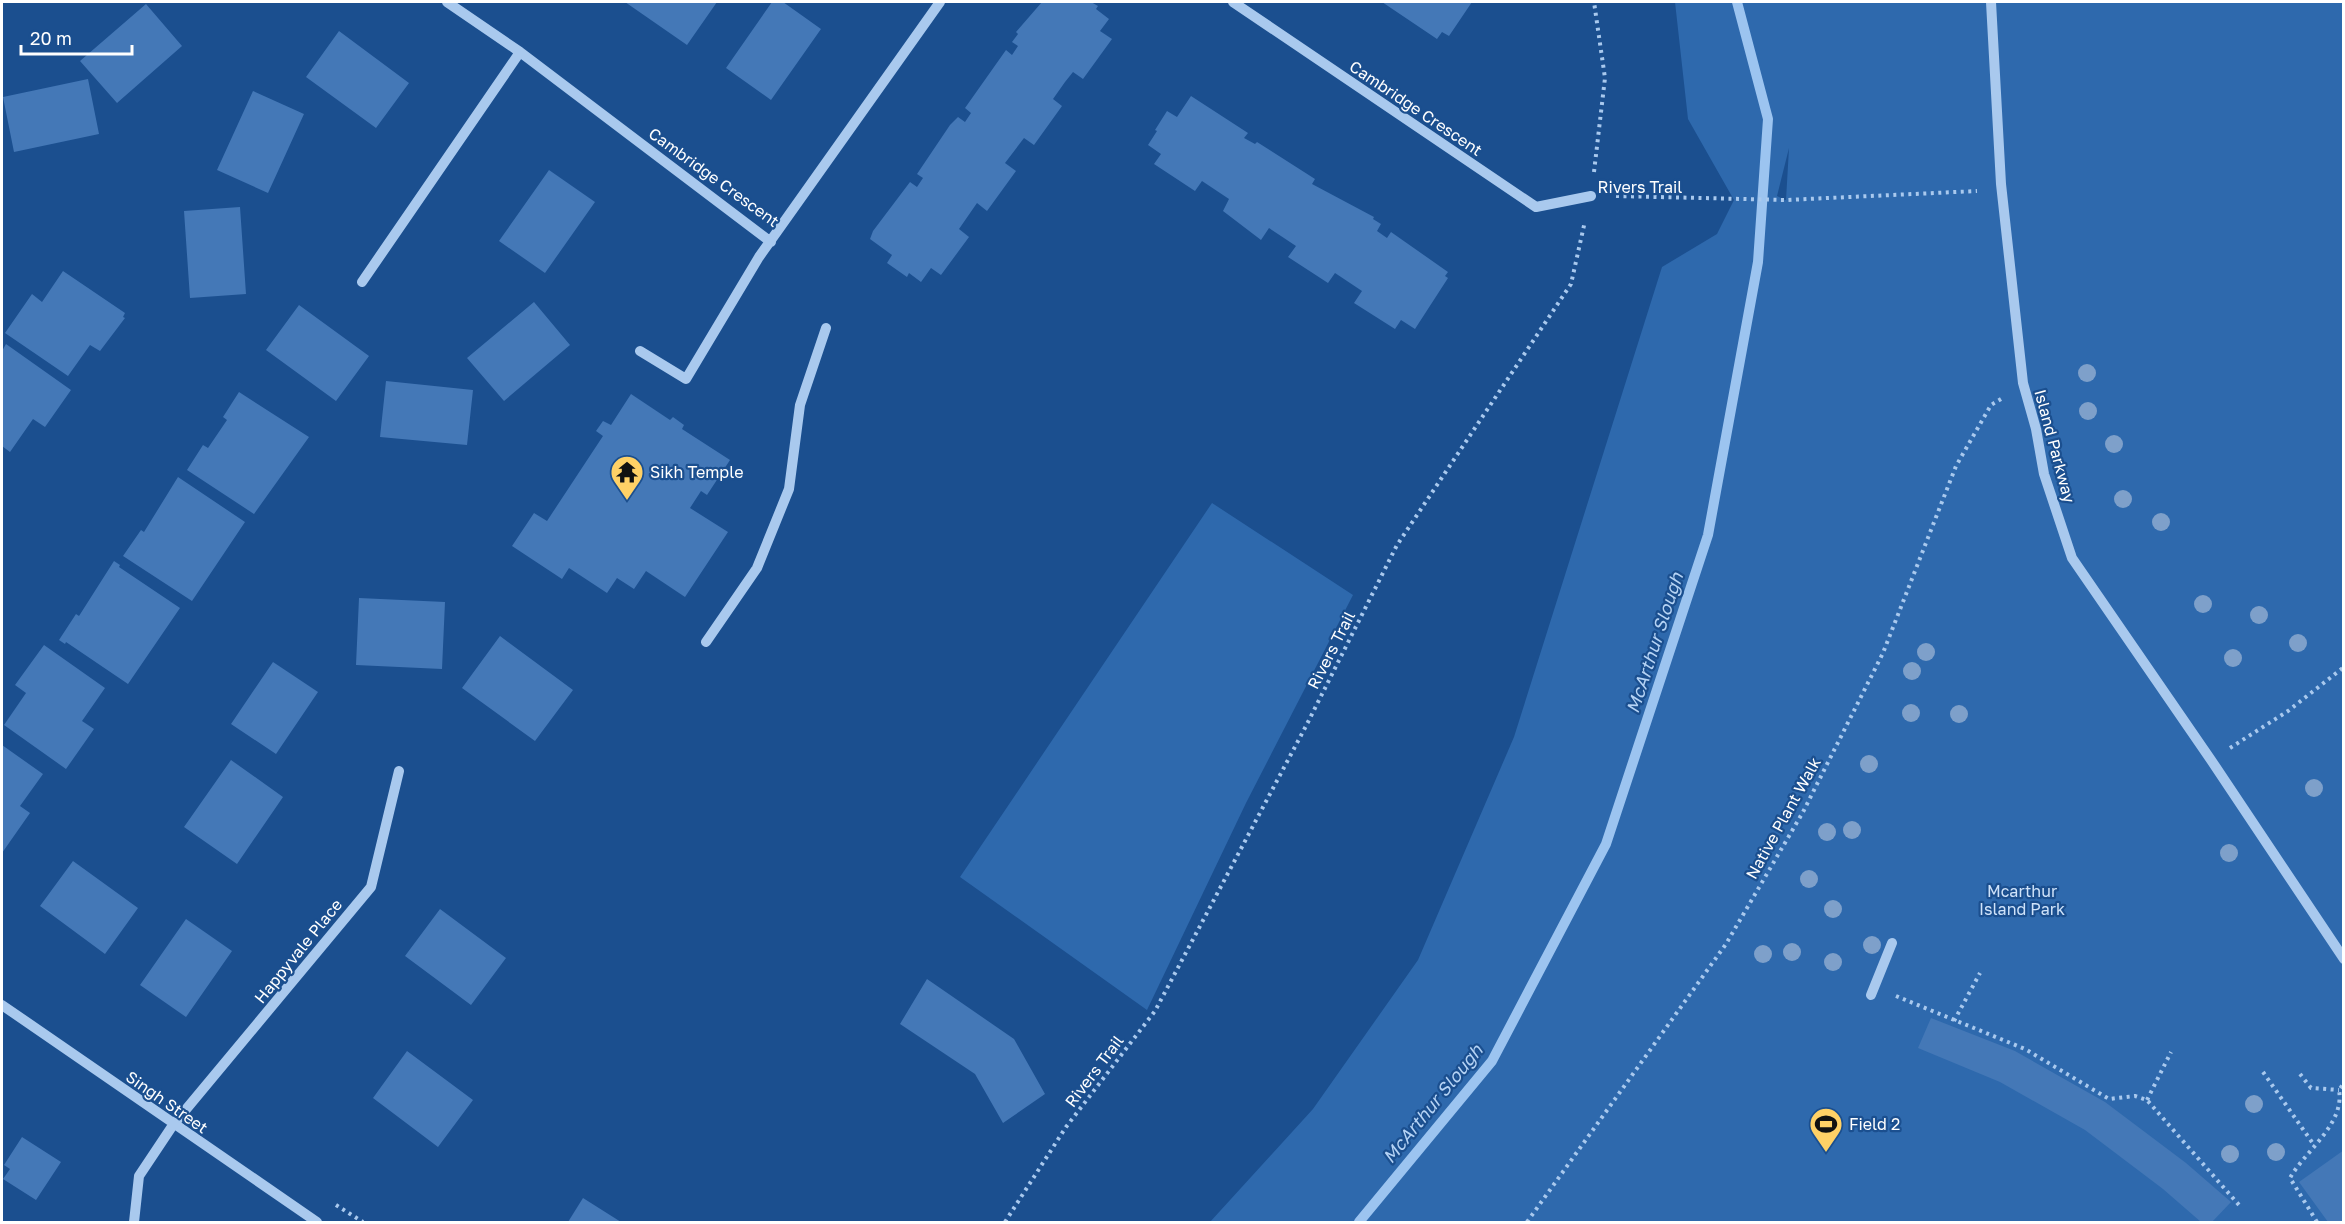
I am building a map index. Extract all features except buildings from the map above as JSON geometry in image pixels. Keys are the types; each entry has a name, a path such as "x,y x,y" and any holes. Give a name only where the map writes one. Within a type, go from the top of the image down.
{"street":[{"name":"Cambridge Crescent","path":"447,2 520,52 771,242 940,2"},
{"name":"Cambridge Crescent","path":"1233,2 1536,207 1591,196"},
{"name":"Island Parkway","path":"1991,2 2001,184 2023,383 2036,429 2044,474 2072,558 2211,760 2343,959"},
{"path":"362,282 520,52"},
{"path":"640,351 686,379 759,257 771,242"},
{"path":"706,642 758,568 789,489 800,405 826,328"},
{"name":"Happyvale Place","path":"134,1222 139,1176 173,1125 370,887 399,771"},
{"path":"1873,991 1892,944"},
{"name":"Singh Street","path":"2,1005 173,1125 317,1222"}],"path":[{"path":"1591,196 1605,78 1594,2"},
{"name":"Rivers Trail","path":"1005,1222 1066,1127 1155,1011 1306,726 1397,544 1571,284 1591,196 1786,200 1981,191"},
{"name":"Native Plant Walk","path":"1527,1222 1726,944 1803,812 1883,653 1956,466 1990,405 2005,396"},
{"path":"2211,760 2288,711 2343,667"},
{"path":"1954,1021 1980,973"},
{"path":"1873,991 2025,1049 2109,1099 2135,1096 2147,1100 2239,1205"},
{"path":"2147,1100 2171,1052"},
{"path":"2263,1072 2314,1145"},
{"path":"2300,1074 2311,1088 2339,1090"},
{"path":"2317,1222 2290,1178 2338,1112 2342,1101 2339,1090 2343,1083"}],"green space":[{"name":"Mcarthur Island Park","path":"1675,2 2343,2 2343,1222 1210,1222 1313,1109 1418,960 1514,737 1662,267 1717,234 1734,200 1688,119","holes":["1789,148 1786,200 1777,196"]},
{"path":"1212,503 1353,595 1246,803 1147,1010 960,877"}],"waterway":[{"name":"McArthur Slough","path":"1359,1222 1492,1061 1606,844 1708,535 1758,262 1768,119 1737,2"}],"place":[{"name":"Sikh Temple","path":"627,501"},
{"name":"Field 2","path":"1826,1153"}]}
